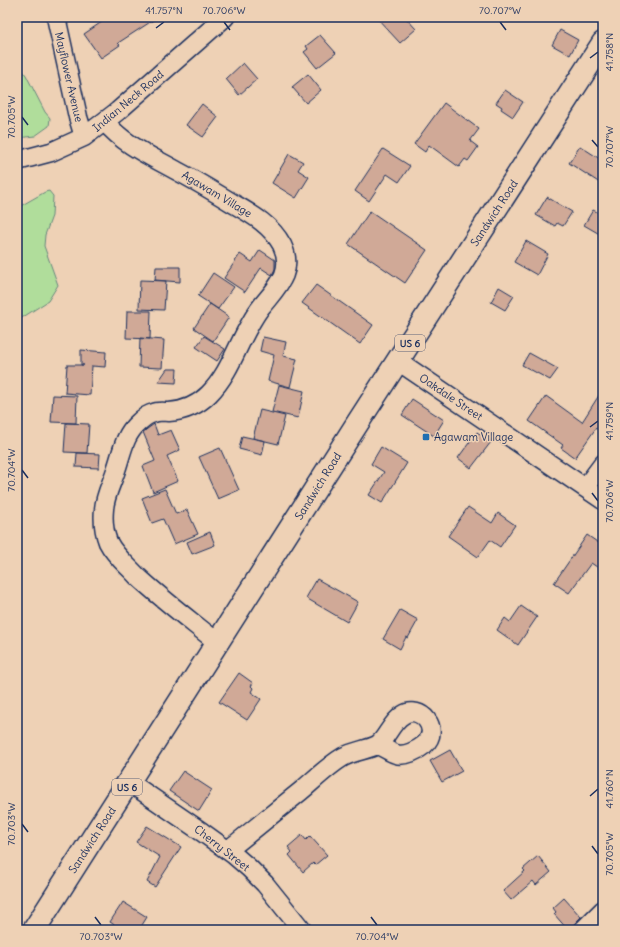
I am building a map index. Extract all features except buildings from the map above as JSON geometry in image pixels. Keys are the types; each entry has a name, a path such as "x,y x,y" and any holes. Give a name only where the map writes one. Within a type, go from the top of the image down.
{"main road":[{"name":"Sandwich Road","path":"34,930 398,361 602,46"}],"street":[{"name":"Mayflower Avenue","path":"56,17 78,117 84,137"},
{"name":"Indian Neck Road","path":"17,161 50,152 84,137 105,122 224,17"},
{"name":"Agawam Village","path":"105,122 120,138 132,146 186,175 260,219 278,238 286,257 286,269 281,282 259,309 224,375 210,393 190,407 179,410 153,413 145,417 132,428 125,441 117,469 106,494 104,507 105,530 107,540 116,554 163,600 218,643"},
{"name":"Oakdale Street","path":"398,361 603,500"},
{"path":"585,488 603,464"},
{"path":"228,850 335,762 355,752 377,745"},
{"name":"Cherry Street","path":"130,782 228,850 249,868 265,884 302,930"},
{"path":"583,930 603,910"}],"green space":[{"path":"17,63 26,75 45,112 50,118 49,126 35,136 17,138"},
{"path":"49,191 53,196 52,216 45,235 44,246 58,285 48,301 17,321 17,208"}],"place":[{"name":"Agawam Village","path":"426,437"}]}
